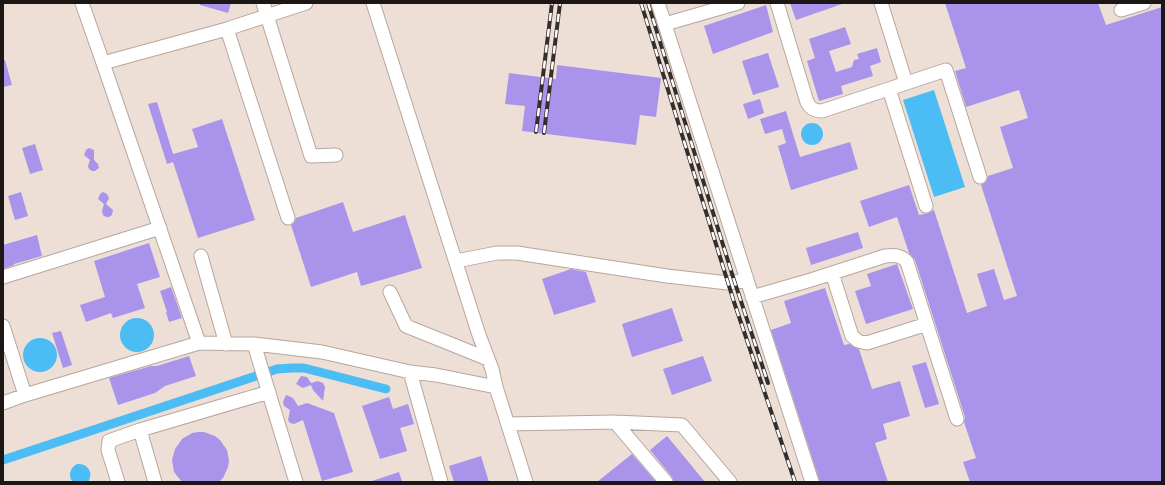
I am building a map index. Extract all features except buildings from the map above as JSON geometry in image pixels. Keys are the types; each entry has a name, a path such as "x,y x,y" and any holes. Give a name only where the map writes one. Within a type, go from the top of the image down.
{"lane":[{"path":"82,3 199,343"},
{"path":"263,3 311,156 336,155"},
{"path":"103,63 227,29 306,3"},
{"path":"373,3 492,369 496,387 526,482"},
{"path":"658,3 812,482"},
{"path":"665,24 738,3"},
{"path":"777,3 808,102 813,110 822,111 946,70 980,177"},
{"path":"881,3 906,83"},
{"path":"1121,10 1144,3"},
{"path":"227,29 288,218"},
{"path":"889,89 926,206"},
{"path":"3,277 160,228"},
{"path":"456,261 497,253 517,253 698,280 728,283 746,280"},
{"path":"752,297 886,256 898,255 904,258 907,262 957,419"},
{"path":"201,256 226,344"},
{"path":"832,273 852,336 858,341 867,343 927,324"},
{"path":"390,292 406,326 488,359"},
{"path":"3,326 25,394"},
{"path":"3,403 25,394 199,343 226,344 256,350 322,352 410,372 442,376 496,387"},
{"path":"256,350 296,482"},
{"path":"410,372 441,482"},
{"path":"118,482 108,450 109,441 140,430 268,392"},
{"path":"508,424 615,422 682,425 730,482"},
{"path":"615,422 666,482"},
{"path":"140,430 155,482"}],"water":[{"path":"934,90 965,187 934,197 903,100"},
{"path":"812,123 820,126 823,134 820,142 812,145 804,142 801,134 804,126"},
{"path":"137,318 149,323 154,335 149,347 137,352 125,347 120,335 125,323"},
{"path":"40,338 52,343 57,355 52,367 40,372 28,367 23,355 28,343"},
{"path":"77,464 84,465 89,469 90,479 88,482 72,481 70,472"}],"waterway":[{"path":"3,460 277,369 304,368 386,389"}],"railway":[{"path":"536,132 552,3"},
{"path":"544,133 560,3"},
{"path":"641,3 734,302 795,482"},
{"path":"648,3 733,277 768,383"}]}
